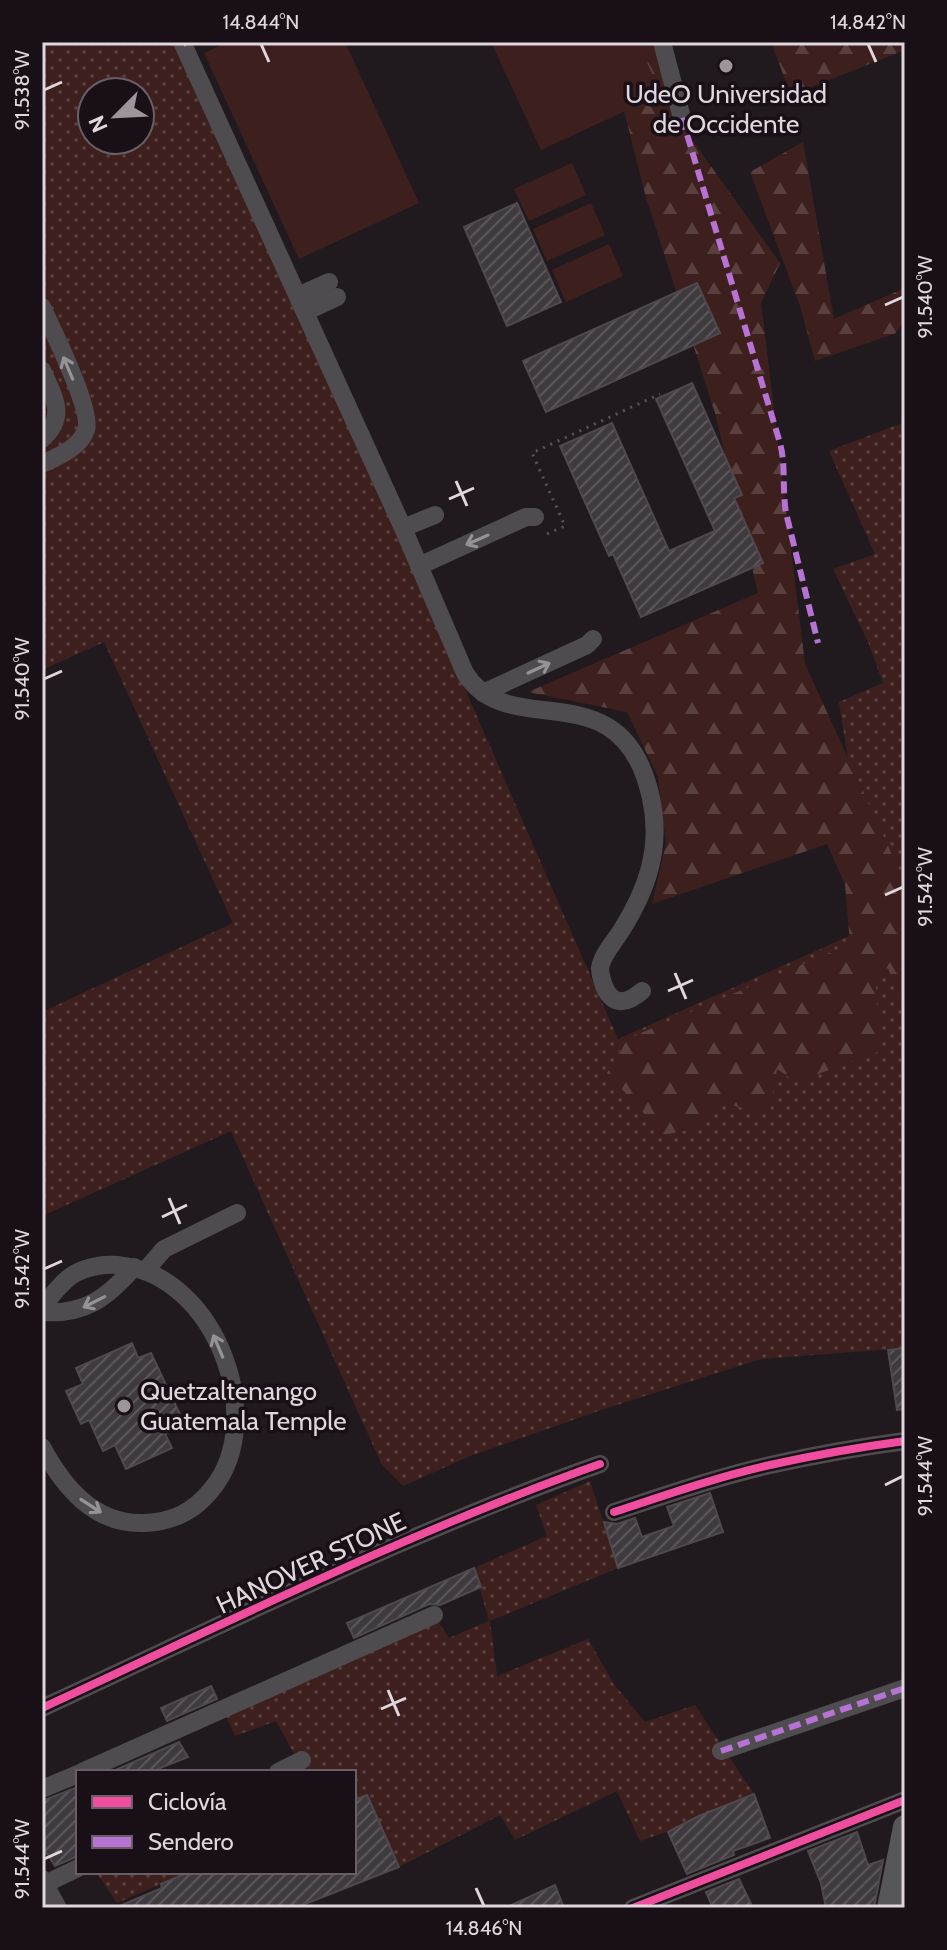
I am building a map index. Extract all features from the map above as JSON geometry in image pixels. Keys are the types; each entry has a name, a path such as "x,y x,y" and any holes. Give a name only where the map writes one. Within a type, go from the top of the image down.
{"main road":[{"path":"889,1908 901,1876 905,1827"}],"street":[{"path":"182,42 403,528 465,673 473,685 498,701 573,713 609,726 636,756 646,778 655,822 651,870 633,911 600,968 604,987 615,1000 629,1000 642,991"},
{"path":"662,42 682,118"},
{"path":"302,304 333,290"},
{"path":"42,307 82,401 87,422 86,430 74,446 42,464"},
{"path":"42,370 58,416 42,439"},
{"path":"403,528 435,515"},
{"path":"419,566 526,517 535,517"},
{"path":"483,693 576,651 593,639"},
{"path":"42,1447 63,1483 78,1498 118,1520 161,1522 192,1509 207,1496 221,1478 231,1455 235,1402 231,1380 207,1323 194,1304 154,1274 140,1269 118,1265 79,1272 60,1286 42,1310 60,1313 90,1305 116,1288 140,1269 152,1261 164,1249 237,1213"},
{"path":"614,1512 769,1465 905,1441"},
{"name":"HANOVER STONE","path":"42,1708 404,1541 600,1464"},
{"path":"87,1770 434,1615"},
{"path":"721,1751 905,1688"},
{"path":"282,1770 302,1760"},
{"path":"42,1789 76,1775"},
{"path":"633,1908 905,1800"},
{"path":"58,1908 44,1882 76,1869"}],"path":[{"path":"547,534 565,526 532,453 660,394"}],"green space":[{"path":"42,42 182,42 618,1039 874,925 839,702 883,683 868,642 833,569 875,554 829,451 905,422 905,1348 761,1359 470,1456 403,1486 382,1465 231,1131 42,1216 42,1012 233,923 104,642 42,670"},
{"path":"228,42 345,42 419,203 299,259 204,53"},
{"path":"491,42 637,42 662,94 541,150"},
{"path":"607,42 658,42 678,120 780,263 761,303 805,664 905,883 905,1014 888,968 875,975 881,1051 796,1082 777,1069 770,1113 719,1103 701,1127 664,1135 607,1073 627,1039 850,944 845,884 827,844 652,904 666,843 658,777 627,712 528,692 758,593 715,413 645,194"},
{"path":"771,42 905,42 905,50 791,95"},
{"path":"803,142 834,319 905,288 905,319 896,333 815,361 800,306 750,172"},
{"path":"572,163 586,195 529,221 514,189"},
{"path":"591,203 605,235 547,261 533,229"},
{"path":"609,244 623,276 566,302 552,270"},
{"path":"590,1481 618,1568 490,1621 497,1676 588,1639 613,1683 645,1722 695,1705 754,1794 640,1841 617,1791 515,1840 500,1815 399,1867 367,1795 356,1799 356,1770 266,1770 296,1757 276,1721 235,1736 223,1710 434,1615 449,1638 489,1621 474,1568 547,1536 536,1505"},
{"path":"97,1874 184,1874 117,1903"}],"building":[{"path":"517,203 561,302 507,326 464,227"},
{"path":"697,283 720,333 546,412 523,361"},
{"path":"692,383 742,495 734,498 763,563 641,617 613,554 609,556 560,446 612,423 669,551 715,531 656,399"},
{"name":"Quetzaltenango Guatemala Temple","path":"132,1343 138,1358 151,1353 185,1425 165,1434 172,1448 126,1469 115,1445 103,1451 89,1420 81,1424 66,1391 83,1384 76,1368"},
{"path":"905,1348 905,1409 897,1410 888,1350"},
{"path":"710,1493 723,1532 618,1568 604,1522 617,1524 635,1518 642,1537 674,1526 667,1507"},
{"path":"474,1568 481,1587 440,1605 429,1604 354,1638 347,1623"},
{"path":"211,1686 217,1699 167,1721 161,1708"},
{"path":"179,1742 188,1757 155,1770 116,1770"},
{"path":"76,1788 76,1857 55,1866 42,1846 42,1801"},
{"path":"754,1794 770,1838 733,1851 734,1855 687,1874 668,1832"},
{"path":"367,1795 399,1867 295,1908 115,1908 162,1888 161,1884 184,1874 356,1874 356,1799"},
{"path":"857,1832 868,1865 883,1860 874,1908 826,1908 821,1883 808,1851"},
{"path":"739,1879 753,1908 713,1908 706,1892"},
{"path":"555,1885 564,1908 505,1908"}],"marked path":[{"path":"183,44 187,42"},
{"path":"682,118 780,443 786,513 818,643"},
{"path":"721,1751 905,1688"}],"cycle path":[{"path":"614,1512 750,1470 905,1441"},
{"path":"42,1708 388,1549 600,1464"},
{"path":"633,1908 905,1800"}],"place":[{"name":"UdeO Universidad de Occidente","path":"726,66"},
{"name":"Quetzaltenango Guatemala Temple","path":"124,1406"}]}
